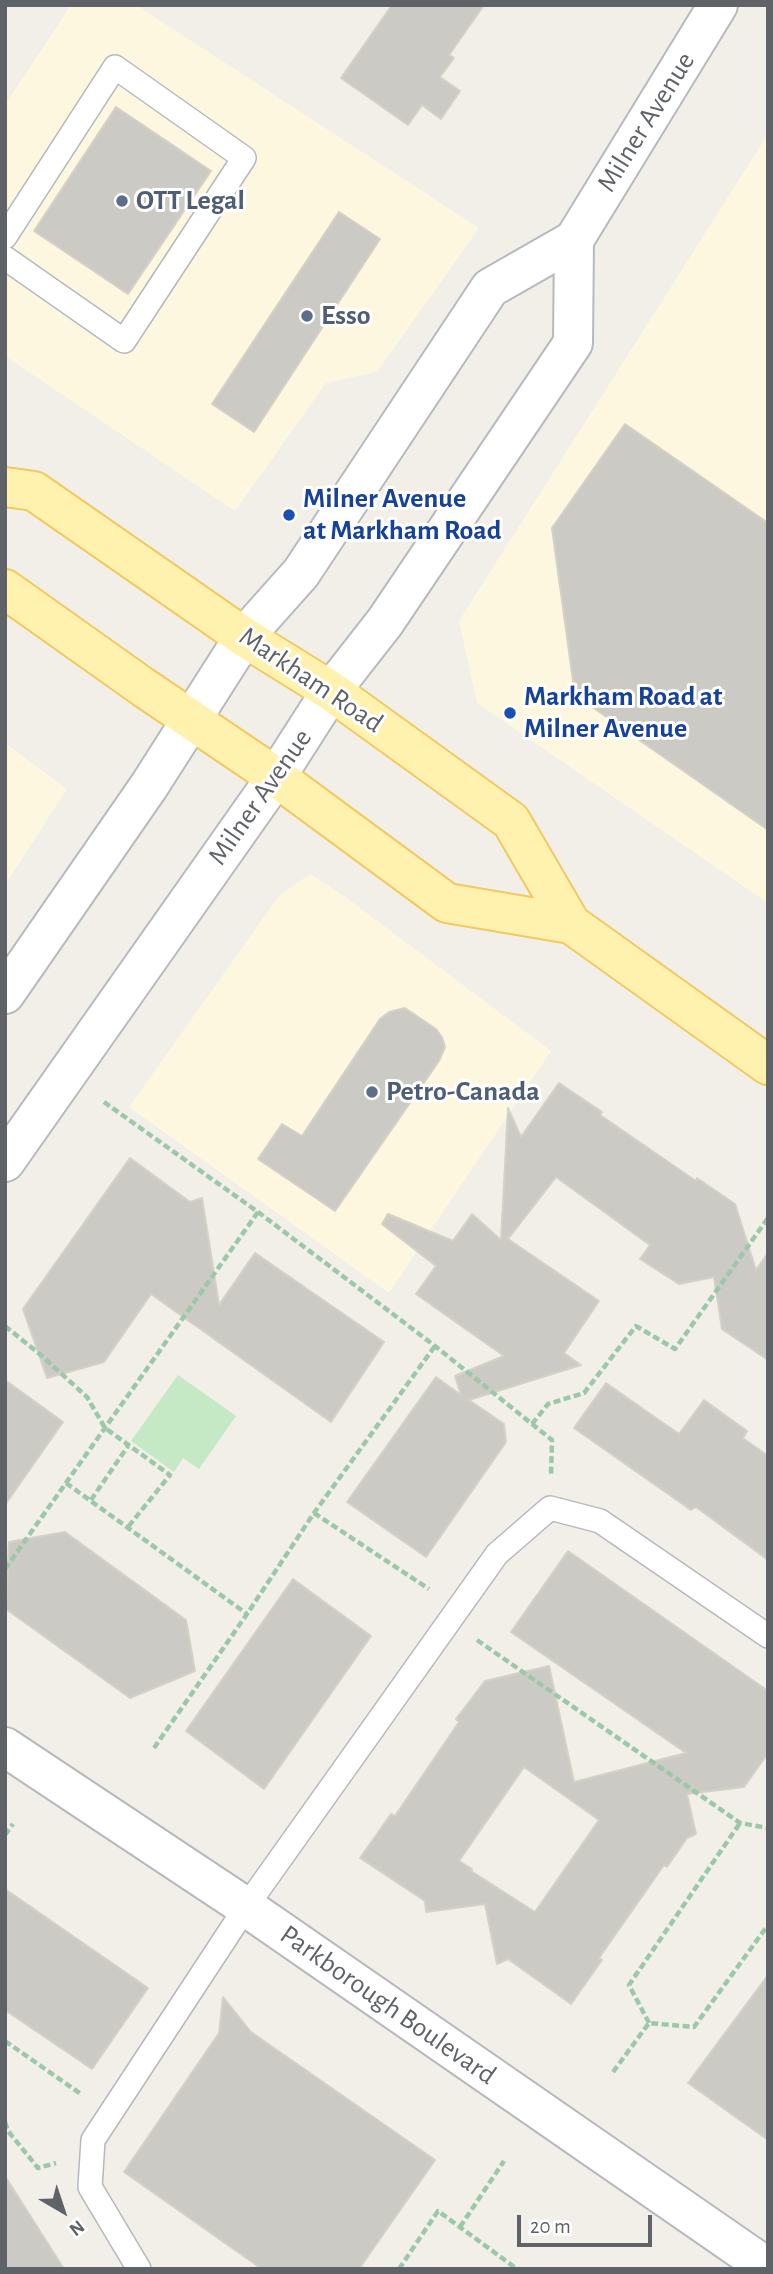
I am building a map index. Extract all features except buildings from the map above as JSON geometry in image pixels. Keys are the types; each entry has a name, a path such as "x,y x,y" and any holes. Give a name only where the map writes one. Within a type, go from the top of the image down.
{"main road":[{"name":"Milner Avenue","path":"5,994 149,786 244,637 301,573 490,288 574,240 719,5"},
{"name":"Milner Avenue","path":"5,1163 276,777 331,691 385,622 573,343 574,240"},
{"name":"Markham Road","path":"5,487 34,491 244,637 331,691 511,821 571,924 768,1065"},
{"name":"Markham Road","path":"5,589 276,777 447,903 571,924"},
{"name":"Parkborough Boulevard","path":"5,1746 246,1907 768,2268"}],"lane":[{"path":"5,237 115,67 244,158 124,341 5,258"},
{"path":"139,2269 90,2187 93,2140 246,1907 497,1554 550,1508 600,1521 768,1636"}],"path":[{"path":"103,1102 258,1212 435,1346 552,1440 550,1508"},
{"path":"5,1569 258,1212"},
{"path":"532,1424 548,1404 583,1393 636,1326 675,1349 768,1217"},
{"path":"5,1326 87,1397 105,1428 170,1475 128,1527"},
{"path":"155,1748 314,1513 435,1346"},
{"path":"91,1500 128,1446"},
{"path":"66,1483 247,1614"},
{"path":"314,1513 740,1823 768,1828"},
{"path":"649,2023 629,1984 740,1823"},
{"path":"5,1835 13,1824"},
{"path":"649,2023 694,2027 768,1925"},
{"path":"613,2072 649,2023"},
{"path":"5,2040 111,2114"},
{"path":"5,2122 8,2131 38,2168 60,2162 92,2165"},
{"path":"460,2227 504,2161"},
{"path":"399,2269 438,2211 517,2269"}],"shaded area":[{"path":"71,5 136,5 479,228 377,372 326,383 235,511 5,356 5,105"},
{"path":"768,134 768,903 477,703 459,621"},
{"path":"5,743 67,789 5,885"},
{"path":"310,874 344,896 551,1051 389,1293 129,1107 279,896"}],"green space":[{"path":"178,1375 236,1416 199,1469 183,1458 174,1472 131,1441"}],"place":[{"name":"OTT Legal","path":"122,201"},
{"name":"Esso","path":"307,316"},
{"name":"Milner Avenue at Markham Road","path":"289,515"},
{"name":"Markham Road at Milner Avenue","path":"510,713"},
{"name":"Petro-Canada","path":"372,1092"}]}
